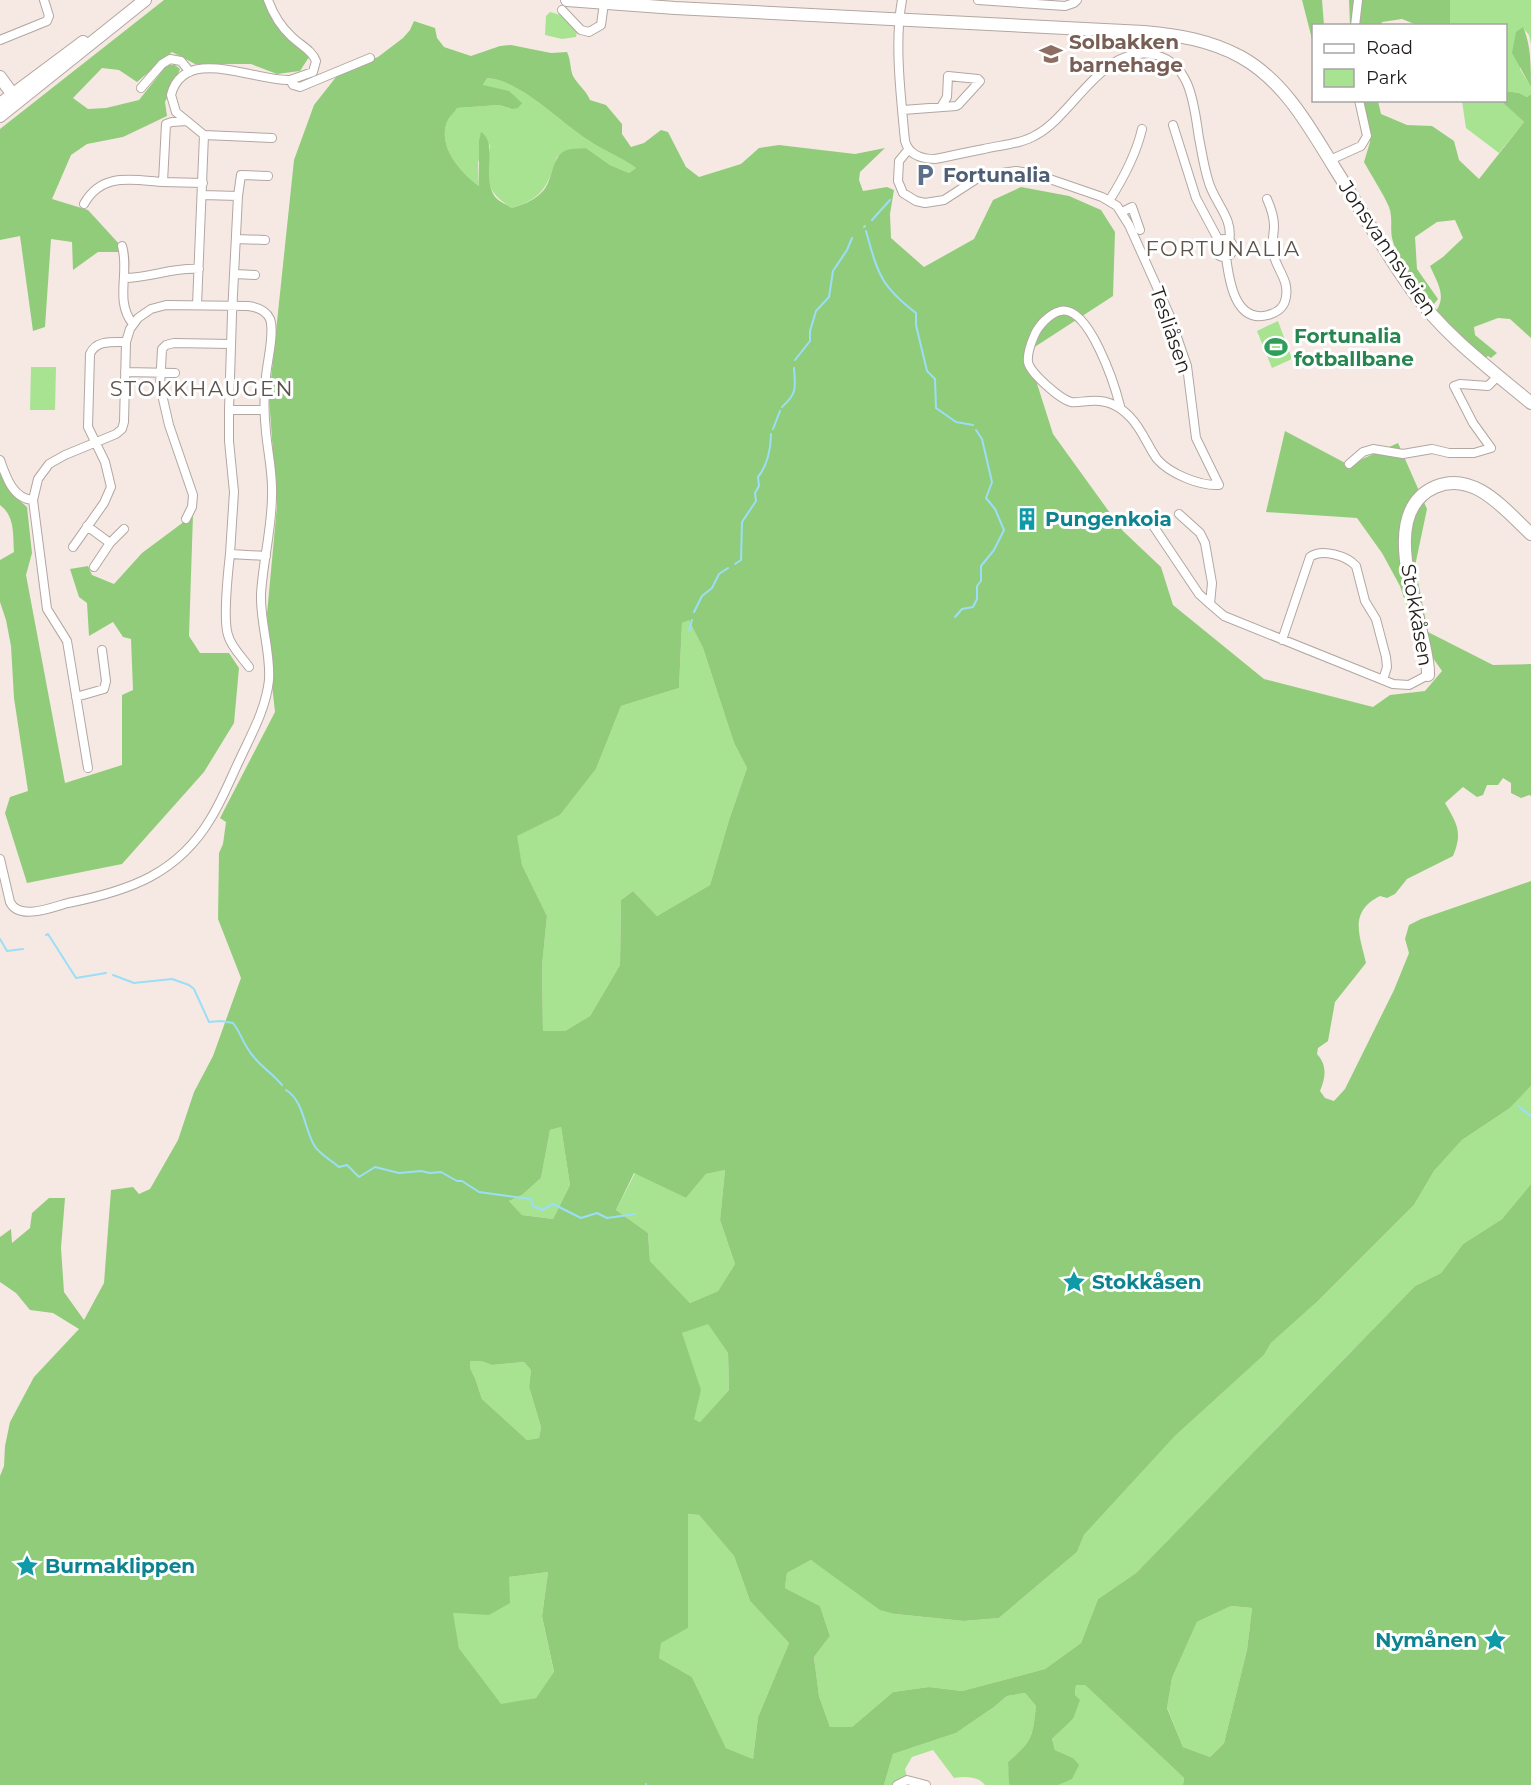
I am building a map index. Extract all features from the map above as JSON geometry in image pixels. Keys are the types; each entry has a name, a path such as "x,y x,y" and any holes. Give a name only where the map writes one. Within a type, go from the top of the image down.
{"main road":[{"path":"0,116 10,100 98,40 103,32 145,0"},
{"name":"Jonsvannsveien","path":"565,5 604,3 1144,32 1185,37 1210,43 1240,57 1267,76 1299,112 1421,302 1450,335 1531,403"},
{"path":"0,77 10,100"},
{"path":"0,87 10,100"},
{"name":"Stokkåsen","path":"1428,675 1428,663 1407,570 1408,517 1416,503 1437,486 1451,483 1472,485 1484,492 1531,534"}],"street":[{"path":"0,40 47,21 49,13 44,0"},
{"path":"268,0 287,32 313,54 316,61 312,72 290,80 279,81 219,69 190,72 176,83 171,95 177,112 204,135 272,138"},
{"path":"902,0 897,30 905,141 908,150 920,157 935,159 1028,139 1049,126 1113,63 1137,54 1158,56 1178,68 1189,88 1208,179 1216,200 1229,223 1229,241 1233,249 1231,254 1226,257 1216,252 1215,246 1219,241"},
{"path":"978,0 1068,6 1077,0"},
{"path":"1355,24 1358,0"},
{"path":"565,5 581,30 589,32 601,25 604,3"},
{"path":"290,80 296,86 303,86 370,58"},
{"path":"141,88 162,64 170,59 181,61 190,72"},
{"path":"903,110 941,107 960,104 980,81 948,76 947,97 941,107"},
{"name":"Jonsvannsveien","path":"1330,160 1361,146 1367,136 1359,102"},
{"path":"163,183 166,124 187,121"},
{"path":"1173,125 1197,198 1219,241"},
{"path":"1109,201 1139,145 1142,129"},
{"path":"197,305 204,135"},
{"name":"Tesliåsen","path":"908,150 899,160 897,167 899,186 909,197 925,203 944,200 981,176 1016,171 1035,174 1109,201 1122,212 1169,314 1187,366 1196,438 1219,486 1206,486 1163,464 1138,426 1120,406"},
{"path":"249,667 227,634 234,492 229,441 232,306 241,175 268,176"},
{"path":"84,204 93,191 108,182 122,180 203,183"},
{"path":"203,195 238,196"},
{"path":"1226,257 1230,285 1238,303 1244,310 1253,315 1263,316 1273,314 1282,306 1286,297 1286,281 1273,255 1273,219 1268,199"},
{"name":"Tesliåsen","path":"1122,212 1132,207 1140,230"},
{"path":"236,239 265,240"},
{"path":"1219,241 1229,241"},
{"path":"122,246 124,257 123,305 133,324"},
{"path":"124,278 141,278 178,269 199,269"},
{"path":"234,274 255,275"},
{"path":"0,860 11,906 24,912 91,899 138,884 176,861 193,845 213,816 261,714 269,675 261,606 273,486 264,410 270,321 266,313 258,308 159,306 144,312 133,324 126,342 123,425 116,434 56,459 49,464 38,479 33,500 47,609 67,640 88,768"},
{"path":"1065,311 1076,315 1087,328 1110,371 1120,406 1101,400 1074,402 1066,400 1029,367 1028,358 1034,337 1042,323 1058,312 1065,311"},
{"path":"73,547 111,487 109,473 97,442 91,435 88,423 90,354 93,348 103,343 126,342"},
{"path":"186,519 192,507 193,495 169,425 162,396 160,374 162,349 168,344 231,344"},
{"path":"125,372 175,373"},
{"path":"1349,464 1363,452 1373,449 1403,454 1432,449 1449,453 1474,453 1491,448 1473,423 1454,386 1460,384 1488,386 1498,376"},
{"path":"229,410 264,410"},
{"path":"0,460 15,492 21,498 33,500"},
{"path":"1179,514 1200,533 1205,543 1212,584 1210,604"},
{"path":"87,526 110,543"},
{"name":"Stokkåsen","path":"1154,527 1199,594 1224,616 1398,685 1409,685 1428,675"},
{"path":"94,567 110,543 124,528"},
{"name":"Stokkåsen","path":"1282,640 1310,557 1319,552 1342,558 1356,566 1365,601 1376,619 1387,663 1383,680"},
{"path":"230,554 266,556"},
{"path":"76,697 104,689 106,681 102,650"},
{"path":"897,1785 907,1780 926,1785"}],"green space":[{"path":"164,0 265,0 284,34 309,57 300,71 277,74 251,64 195,64 172,52 137,82 119,70 102,68 73,98 88,109 106,108 139,100 167,65 175,65 180,69 165,102 167,116 123,137 87,144 71,155 52,199 88,210 121,246 119,252 98,252 73,270 72,242 51,239 45,327 33,331 20,236 0,240 0,129"},
{"path":"1302,0 1322,0 1324,24 1312,24 1312,39"},
{"path":"1349,0 1450,0 1450,24 1414,24 1402,19 1381,24 1350,24"},
{"path":"1450,0 1531,0 1531,44 1529,35 1523,28 1520,69 1531,87 1531,94 1527,97 1507,91 1507,24 1450,24"},
{"path":"550,12 564,16 577,32 576,37 562,39 545,35 546,16"},
{"path":"414,21 435,28 437,38 444,47 471,56 500,46 511,45 551,53 567,52 575,79 590,100 606,105 622,124 622,134 631,147 644,143 661,130 668,132 686,167 699,177 741,164 759,148 779,145 855,154 885,148 860,172 859,180 863,191 887,187 894,190 890,214 891,238 924,267 974,239 993,200 1021,187 1069,196 1101,210 1115,232 1113,296 1027,352 1053,434 1123,531 1161,567 1173,605 1264,679 1373,707 1390,695 1425,691 1442,671 1416,634 1400,586 1382,553 1357,518 1266,512 1285,431 1349,465 1398,443 1427,509 1415,566 1428,632 1493,665 1531,664 1531,796 1521,798 1511,793 1511,783 1503,778 1498,785 1487,785 1483,795 1477,797 1463,787 1445,803 1453,817 1458,834 1453,856 1407,879 1395,894 1387,898 1380,896 1363,909 1359,934 1366,963 1335,1002 1328,1041 1318,1048 1317,1054 1323,1062 1324,1071 1320,1091 1325,1098 1334,1101 1345,1089 1394,990 1409,953 1405,939 1409,925 1531,881 1531,1086 1510,1108 1462,1140 1434,1171 1414,1205 1318,1301 1271,1343 1264,1355 1175,1436 1084,1535 1077,1552 999,1618 964,1621 895,1614 880,1610 811,1560 787,1573 785,1588 820,1606 830,1636 814,1657 819,1696 830,1727 852,1727 893,1692 929,1687 962,1691 1045,1669 1081,1643 1098,1599 1136,1573 1415,1286 1441,1273 1463,1244 1502,1219 1531,1184 1531,1785 1183,1785 1184,1778 1085,1685 1076,1685 1075,1695 1080,1700 1073,1719 1052,1739 1055,1750 1073,1758 1079,1765 1072,1779 1058,1785 1010,1785 1009,1783 1008,1762 1027,1743 1032,1732 1036,1706 1025,1693 1007,1696 956,1733 893,1754 884,1785 0,1785 0,1476 4,1466 5,1446 10,1422 34,1377 79,1329 53,1313 30,1310 16,1293 0,1282 0,1237 11,1229 12,1243 30,1228 32,1213 49,1198 65,1198 61,1248 64,1292 84,1320 104,1283 111,1190 133,1187 139,1194 150,1189 178,1140 194,1092 213,1056 241,978 218,919 219,853 223,844 226,822 220,818 275,712 267,614 277,506 269,398 294,160 314,105 340,72 378,57 410,30","holes":["487,78 500,80 513,86 588,140 636,168 629,173 610,165 586,148 569,149 558,158 545,188 538,196 512,208 502,202 496,198 489,181 489,144 486,137 481,132 479,186 464,173 452,157 445,139 445,129 448,120 457,108 499,105 512,109 518,108 522,103 509,91 483,85","689,620 703,648 734,743 747,768 710,885 657,916 633,891 621,900 620,965 590,1016 565,1031 543,1031 542,966 547,916 522,865 517,836 560,815 596,769 621,706 679,688 682,623","561,1127 570,1185 553,1219 522,1215 509,1201 522,1195 541,1178 550,1130","725,1170 720,1220 735,1264 718,1291 690,1303 650,1261 648,1233 616,1210 634,1173 686,1198 706,1174","708,1324 728,1353 729,1390 700,1422 694,1419 701,1390 682,1333","470,1361 481,1361 492,1365 524,1362 531,1370 529,1387 541,1427 539,1438 527,1440 482,1399 470,1368","688,1514 699,1515 734,1556 750,1601 789,1643 758,1717 753,1759 726,1748 692,1677 659,1658 661,1643 688,1628","548,1572 542,1616 554,1672 536,1698 501,1704 459,1648 453,1613 489,1615 510,1603 509,1577","1231,1606 1252,1608 1247,1650 1224,1743 1210,1757 1183,1747 1167,1708 1172,1678 1197,1622"]},
{"path":"1523,27 1529,48 1531,87 1512,53 1516,32"},
{"path":"487,78 500,80 513,86 588,140 636,168 629,173 610,165 586,148 557,157 547,184 537,196 512,208 495,195 491,188 488,174 490,144 478,162 479,186 458,166 445,139 448,120 457,108 499,105 511,109 483,85"},
{"path":"1507,91 1527,97 1531,94 1531,338 1510,319 1498,318 1474,327 1475,335 1497,353 1491,358 1488,356 1485,358 1436,311 1441,294 1430,266 1463,238 1455,220 1437,222 1415,237 1417,269 1438,299 1434,304 1409,274 1395,247 1389,207 1364,162 1370,142 1364,107 1357,102 1378,102 1381,114 1407,125 1432,126 1454,141 1459,160 1479,179 1524,122 1502,102 1507,102"},
{"path":"1462,102 1502,102 1524,122 1499,153 1466,128"},
{"name":"Fortunalia fotballbane","path":"1278,321 1292,359 1272,368 1257,331"},
{"path":"31,367 56,367 55,410 30,410"},
{"path":"0,472 10,492 27,507 32,553 26,575 65,783 122,765 122,695 133,690 131,639 123,637 113,622 89,636 87,603 79,597 70,569 88,566 92,575 114,584 142,553 193,515 189,636 200,653 229,653 239,668 234,723 204,772 122,864 27,883 5,813 10,797 28,791 14,698 11,646 0,602 0,560 14,552 11,520 0,505"},
{"path":"689,619 703,648 734,743 747,768 710,885 657,916 633,891 621,900 620,965 590,1016 565,1031 543,1031 542,966 547,916 522,865 516,836 560,815 596,769 621,706 679,688 682,623"},
{"path":"1531,1086 1531,1184 1502,1219 1463,1244 1441,1273 1415,1286 1136,1573 1098,1599 1081,1643 1045,1669 962,1691 929,1687 893,1692 852,1727 830,1727 819,1696 814,1657 830,1636 820,1606 785,1588 787,1573 811,1560 895,1614 964,1621 999,1618 1077,1552 1084,1535 1175,1436 1264,1355 1271,1343 1318,1301 1414,1205 1434,1171 1462,1140 1510,1108"},
{"path":"561,1127 570,1185 553,1219 522,1215 509,1201 522,1195 541,1178 550,1130"},
{"path":"725,1170 720,1220 735,1264 718,1291 690,1303 650,1261 648,1233 616,1210 635,1173 686,1198 706,1174"},
{"path":"708,1323 728,1353 729,1390 700,1422 694,1419 682,1333"},
{"path":"470,1361 481,1361 492,1365 524,1362 531,1370 529,1387 541,1427 539,1438 527,1440 482,1399 470,1368"},
{"path":"687,1514 699,1515 734,1556 750,1601 789,1643 758,1717 753,1759 726,1748 692,1677 659,1658 660,1643 688,1628"},
{"path":"548,1572 542,1616 554,1673 536,1698 501,1705 459,1648 452,1613 489,1614 509,1577"},
{"path":"1231,1606 1252,1608 1247,1650 1224,1743 1210,1757 1183,1747 1167,1707 1172,1678 1197,1622"},
{"path":"1076,1685 1085,1685 1184,1778 1183,1785 1058,1785 1073,1758 1055,1750 1052,1739 1073,1719"},
{"path":"1025,1693 1036,1706 1033,1726 1027,1743 1008,1762 1010,1785 985,1785 971,1777 954,1778 933,1750 912,1757 905,1769 909,1785 884,1785 893,1754 956,1733 1007,1696"}],"waterway":[{"path":"872,220 890,200"},
{"path":"866,231 882,278 895,294 916,313 916,325 927,371 935,379 936,408 956,422 973,425"},
{"path":"795,360 810,341 810,331 816,311 829,297 833,271 852,238"},
{"path":"782,407 793,394 794,368"},
{"path":"773,429 780,411"},
{"path":"955,617 962,609 973,607 977,599 977,586 981,581 981,566 994,550 1004,530 995,509 986,498 992,482 982,439 976,430"},
{"path":"735,564 741,560 742,522 756,501 758,477 768,457 771,434"},
{"path":"694,612 702,596 712,588 719,574 728,568"},
{"path":"689,631 692,620"},
{"path":"46,935 48,934 76,978 106,973"},
{"path":"0,939 7,951 23,949"},
{"path":"113,975 134,983 172,979 189,985 194,989 209,1022 233,1023 252,1055 282,1085"},
{"path":"286,1090 297,1101 316,1148 339,1167 347,1165 359,1177 375,1167 399,1173 441,1172 457,1181 462,1181 479,1192 531,1199 533,1206 542,1210 553,1204 581,1218 597,1213 607,1218 635,1214"},
{"path":"1518,1106 1531,1116"}],"place":[{"name":"Solbakken barnehage","path":"1051,54"},
{"name":"Fortunalia","path":"925,175"},
{"name":"Fortunalia fotballbane","path":"1276,347"},
{"name":"Pungenkoia","path":"1027,519"},
{"name":"Stokkåsen","path":"1074,1282"},
{"name":"Burmaklippen","path":"27,1566"},
{"name":"Nymånen","path":"1495,1640"}],"district":[{"name":"FORTUNALIA","path":"1223,248"},
{"name":"STOKKHAUGEN","path":"202,388"}]}
